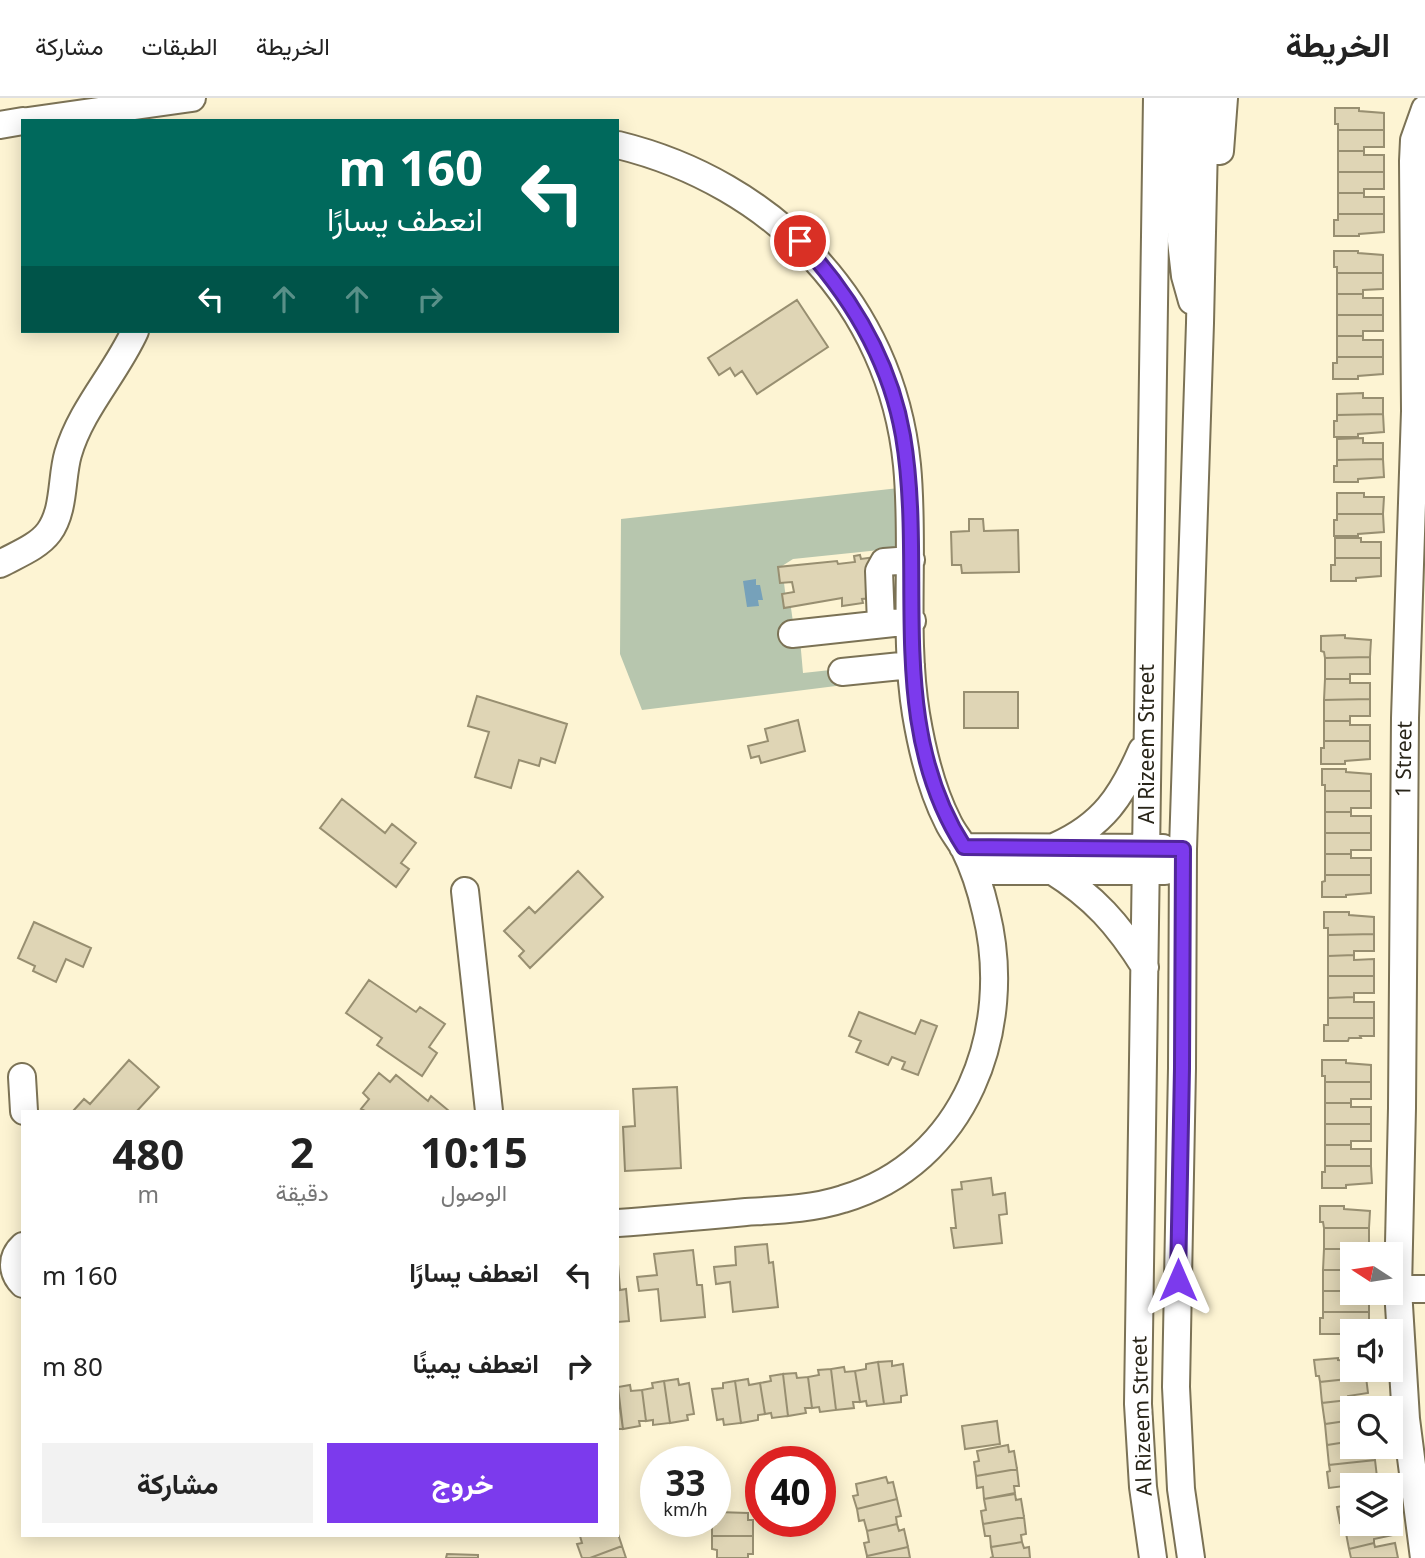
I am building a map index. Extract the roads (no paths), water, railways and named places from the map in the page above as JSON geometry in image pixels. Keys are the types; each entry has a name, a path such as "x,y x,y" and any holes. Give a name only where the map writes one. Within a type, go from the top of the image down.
{"street":[{"path":"40,119 192,98"},
{"path":"1137,98 1156,159"},
{"name":"Al Rizeem Street","path":"1153,1558 1143,1487 1138,1404 1157,98"},
{"path":"1182,98 1182,258 1189,293 1200,323"},
{"name":"Al Rizeem Street","path":"1191,1558 1181,1489 1176,1387 1182,1068 1182,860 1205,98"},
{"path":"1203,190 1217,170 1224,98"},
{"name":"1 Street","path":"1402,1242 1414,1108 1414,927 1405,718 1418,591 1420,228 1414,140 1425,109"},
{"path":"0,125 21,122"},
{"path":"619,145 674,163 743,197 791,233 836,282 878,353 896,405 907,464 911,665 927,767 948,822 969,859 986,911 995,971 992,1015 983,1059 966,1100 931,1146 886,1181 834,1202 800,1208 619,1223"},
{"path":"0,564 37,543 53,525 59,510 64,470 72,440 134,333"},
{"path":"881,624 881,564 911,561"},
{"path":"792,634 912,621"},
{"path":"842,672 911,665"},
{"path":"1052,859 1110,809 1130,778 1147,739"},
{"path":"969,859 1182,860"},
{"path":"1052,859 1071,883 1101,907 1117,925 1145,967"},
{"path":"465,891 489,1110"},
{"path":"22,1077 24,1110"},
{"path":"1404,1289 1425,1289"},
{"name":"1 Street","path":"1400,1306 1418,1465 1424,1558"}],"water":[{"path":"756,579 763,600 758,600 759,606 747,607 743,581"}]}
